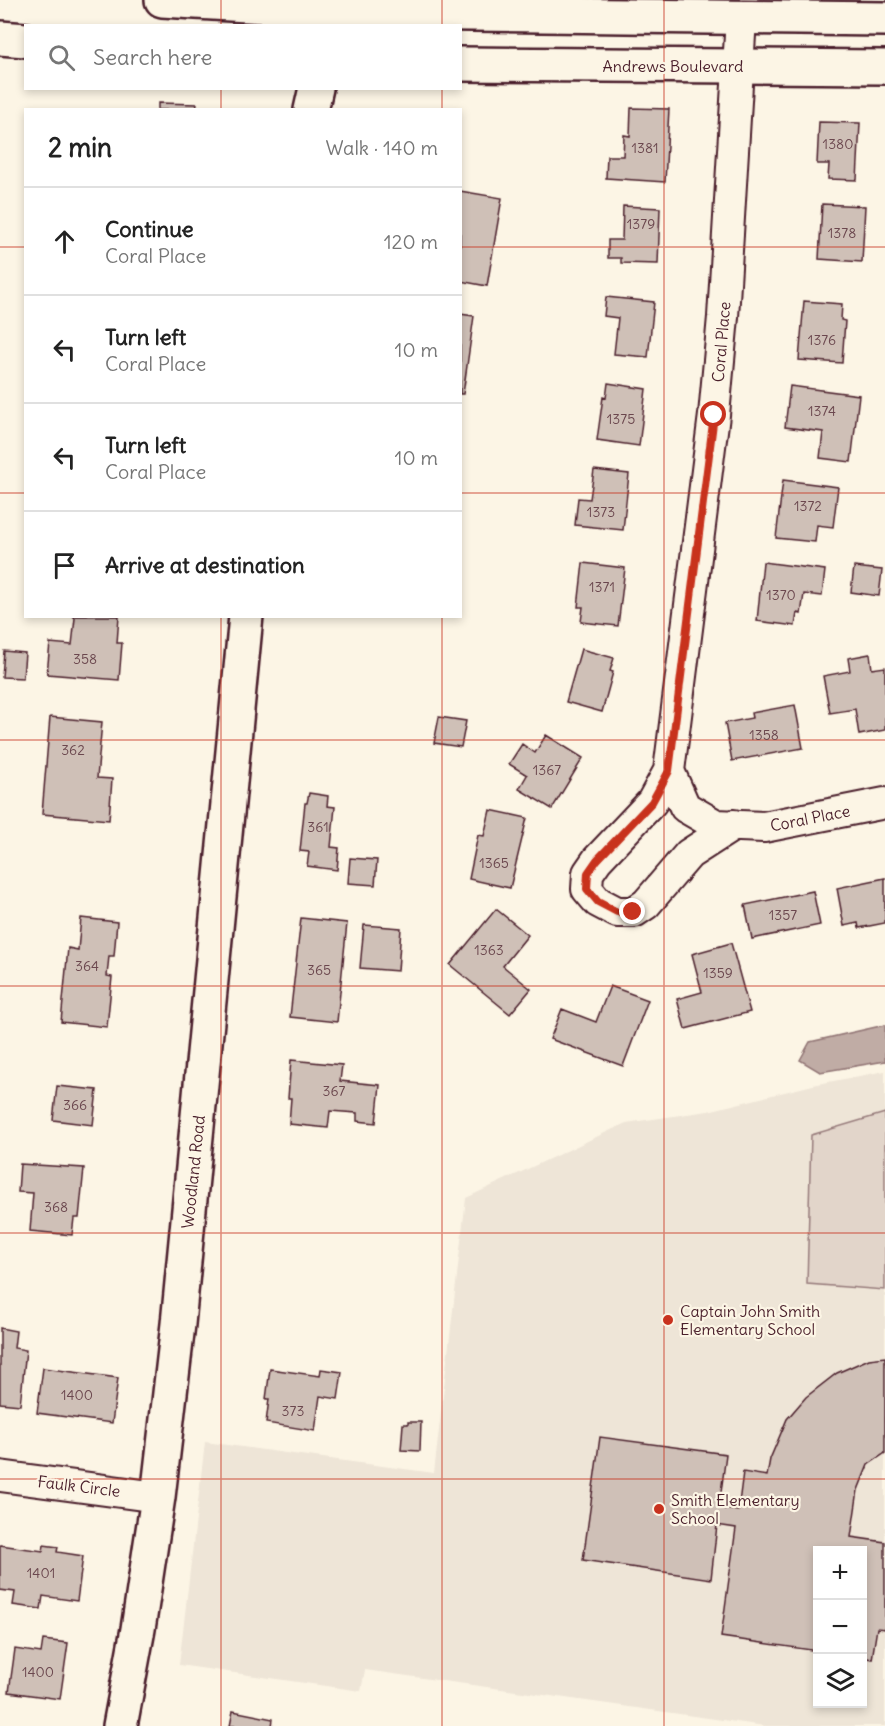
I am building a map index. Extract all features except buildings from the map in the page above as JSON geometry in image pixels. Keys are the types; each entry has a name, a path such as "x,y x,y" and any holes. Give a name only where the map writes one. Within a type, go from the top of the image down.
{"street":[{"path":"162,0 381,14 885,19"},
{"name":"Coral Place","path":"734,825 689,854 646,904 633,912 617,912 598,902 587,889 588,873 597,860 652,802 669,771 714,415 723,317 741,18"},
{"path":"0,38 24,40"},
{"name":"Andrews Boulevard","path":"462,64 885,68"},
{"path":"311,108 316,90"},
{"name":"Woodland Road","path":"120,1726 138,1629 158,1497 179,1312 246,618"},
{"name":"Coral Place","path":"669,771 685,807 716,825 764,826 885,803"},
{"name":"Faulk Circle","path":"0,1476 158,1497"}],"shaded area":[{"path":"885,1025 885,1061 820,1072 800,1060 810,1042"},
{"name":"Captain John Smith Elementary School","path":"885,1071 885,1726 765,1726 365,1670 361,1691 179,1665 205,1442 434,1473 466,1198 626,1123 708,1111 813,1085"},
{"path":"885,1113 885,1290 807,1284 811,1135"}],"place":[{"name":"Captain John Smith Elementary School","path":"668,1320"},
{"name":"Smith Elementary School","path":"659,1509"}],"route":[{"path":"633,912 617,912 598,902 587,889 588,873 597,860 652,802 669,771 714,415"}]}
